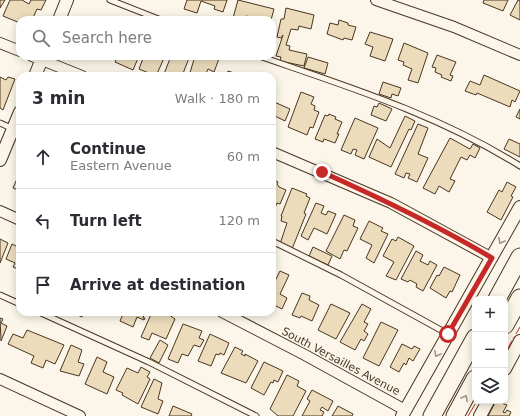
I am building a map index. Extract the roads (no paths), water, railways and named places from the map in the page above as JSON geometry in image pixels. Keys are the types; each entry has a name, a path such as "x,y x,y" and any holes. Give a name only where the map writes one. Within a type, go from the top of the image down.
{"highway":[{"path":"499,296 520,257"},
{"path":"508,320 520,298"},
{"path":"432,416 472,343"},
{"path":"455,416 472,385"}],"street":[{"path":"61,16 67,0"},
{"path":"376,0 454,27 520,55"},
{"path":"0,43 16,49"},
{"path":"36,72 38,60"},
{"path":"46,60 73,72"},
{"path":"0,160 16,132"},
{"path":"276,154 391,203 436,225 492,258"},
{"path":"404,413 520,207"},
{"path":"0,211 16,218"},
{"name":"South Versailles Avenue","path":"230,316 305,355 404,413"},
{"path":"506,368 520,341"},
{"path":"0,379 80,416"},
{"path":"480,416 486,404"}],"lane":[{"path":"110,0 151,16"},
{"path":"270,60 411,109 449,127 520,166"},
{"path":"0,123 16,130"},
{"path":"276,243 341,275 448,334"},
{"path":"0,295 16,302"},
{"path":"48,316 149,362 256,416"}]}
